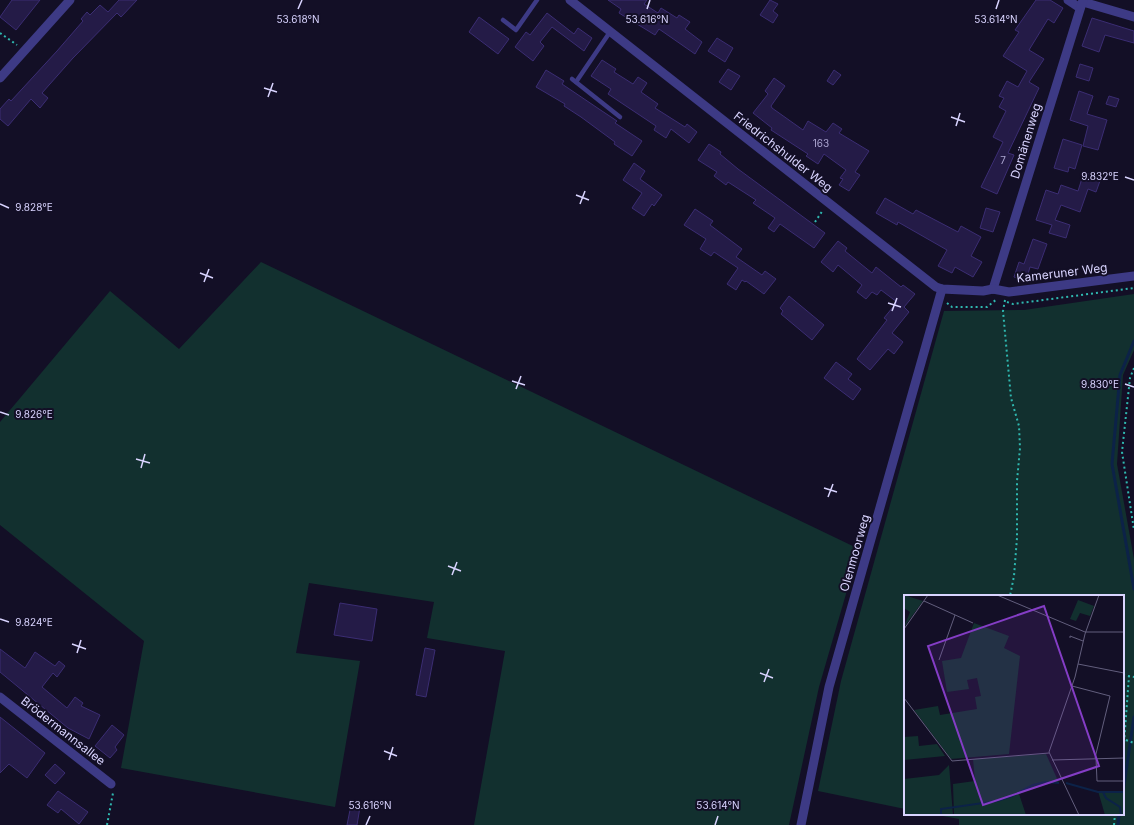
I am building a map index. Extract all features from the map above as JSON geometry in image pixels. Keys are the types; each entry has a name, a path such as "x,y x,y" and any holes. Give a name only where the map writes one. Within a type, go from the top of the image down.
{"street":[{"path":"0,78 70,0"},
{"name":"Friedrichshulder Weg","path":"570,0 908,266 942,289"},
{"path":"1068,0 1134,17"},
{"name":"Domänenweg","path":"993,289 1082,3"},
{"name":"Kameruner Weg","path":"993,289 1005,296 1134,276"},
{"path":"942,289 982,291 993,289"},
{"name":"Olenmoorweg","path":"801,825 829,687 942,289"},
{"name":"Brödermannsallee","path":"0,697 111,784"}],"lane":[{"path":"503,20 516,30 537,0"},
{"path":"610,32 574,80 620,117"}],"path":[{"path":"0,33 24,51"},
{"path":"815,222 824,210"},
{"path":"1005,296 1013,304 1134,288"},
{"path":"945,302 952,307 987,307 999,297 1005,296"},
{"path":"1005,296 1003,311 1011,398 1019,426 1020,448 1017,481 1017,538 1014,576 1010,595"},
{"path":"1134,368 1130,378 1122,452 1134,530"},
{"path":"1124,674 1134,677"},
{"path":"1124,748 1129,676"},
{"path":"1125,740 1134,743"},
{"path":"108,825 113,792 111,784"},
{"path":"1114,825 1115,815"}],"green space":[{"path":"261,262 859,549 819,687 789,825 474,825 505,651 427,638 434,602 309,583 296,653 360,661 335,807 121,768 144,641 0,525 0,422 110,291 179,349"},
{"path":"1134,294 1134,350 1123,375 1117,464 1134,559 1134,825 959,825 959,819 937,815 1124,815 1124,595 904,595 904,809 818,791 841,681 944,311 1024,310"}],"building":[{"path":"12,0 40,0 16,30 0,17"},
{"path":"119,0 137,0 121,17 117,13 73,58 42,93 48,98 40,108 31,99 8,126 0,119 0,109 9,99 11,101 57,51 83,21 81,19 87,12 90,15 100,5 108,12"},
{"path":"608,0 647,0 644,4 658,13 661,8 677,18 679,15 690,22 685,29 702,42 695,54 659,29 655,35 619,13 621,9"},
{"path":"770,0 778,4 773,11 778,15 773,23 760,15"},
{"path":"1036,0 1050,0 1063,8 1054,23 1048,19 1029,50 1044,59 1029,82 1039,88 1008,153 1014,155 997,194 981,187 1003,142 993,137 1006,111 999,107 1004,98 999,96 1007,81 1018,87 1027,71 1003,56 1019,32 1015,30"},
{"path":"547,13 574,34 578,28 592,38 584,51 552,27 540,42 544,46 533,61 515,47 526,32 530,35"},
{"path":"479,17 509,39 498,54 469,32"},
{"path":"1092,18 1134,31 1134,43 1105,35 1099,52 1082,46"},
{"path":"717,38 733,48 725,62 708,51"},
{"path":"602,60 616,69 614,72 633,84 638,77 647,83 641,92 658,104 655,108 685,127 687,124 697,132 689,143 671,129 666,138 654,130 656,126 608,94 611,89 591,76"},
{"path":"1080,64 1093,68 1089,81 1076,77"},
{"path":"728,69 740,76 731,90 719,82"},
{"path":"546,70 564,81 562,84 617,121 615,123 642,141 632,156 614,144 615,142 581,117 564,106 565,104 536,87"},
{"path":"834,70 841,75 833,85 827,81"},
{"path":"774,78 785,86 771,106 772,108 803,130 808,121 826,132 833,123 842,129 839,133 869,151 855,172 860,175 849,191 839,185 843,179 840,178 846,170 824,154 818,164 806,156 808,154 771,130 772,128 753,113 768,94 765,91"},
{"path":"1079,91 1093,96 1087,114 1107,120 1098,150 1083,146 1088,126 1070,120"},
{"path":"1109,96 1119,99 1116,107 1106,104"},
{"path":"1063,139 1082,145 1075,169 1069,167 1068,172 1054,168"},
{"path":"709,144 721,152 720,154 738,169 825,233 814,248 780,224 774,232 768,228 775,218 753,203 756,200 728,182 726,185 714,176 717,172 698,160"},
{"path":"634,163 645,171 640,179 662,195 654,206 652,204 644,216 632,208 642,193 623,180"},
{"path":"1084,172 1101,178 1096,192 1088,189 1080,212 1061,205 1055,220 1070,225 1066,238 1049,233 1052,225 1036,220 1046,190 1058,194 1061,185 1078,191"},
{"path":"885,198 913,214 916,210 958,232 961,226 981,237 971,256 982,262 973,277 955,267 952,273 938,266 947,250 898,222 897,225 876,213"},
{"path":"986,208 1000,212 993,232 980,228"},
{"path":"695,209 713,221 710,225 742,249 736,257 762,275 765,271 776,279 764,294 746,281 745,282 742,280 736,290 727,284 738,268 714,252 711,256 700,249 706,239 684,225"},
{"path":"1033,239 1047,244 1038,269 1030,267 1026,281 1014,277 1019,262 1024,264"},
{"path":"838,241 847,248 845,251 872,273 876,267 901,287 903,285 915,294 904,307 909,312 892,333 903,342 894,354 888,349 870,370 857,359 887,320 884,318 897,302 881,290 877,295 872,292 866,299 857,292 862,285 838,265 833,272 821,262"},
{"path":"789,296 824,325 812,340 781,314 783,311 780,308"},
{"path":"836,362 852,374 848,379 861,389 853,400 824,378"},
{"path":"340,603 377,609 372,641 334,635"},
{"path":"425,648 435,650 426,697 416,695"},
{"path":"0,649 25,668 35,652 55,666 59,661 65,666 57,677 53,673 42,687 67,708 75,697 83,703 81,706 100,715 89,739 68,728 0,672"},
{"path":"0,717 45,753 27,778 9,764 0,773"},
{"path":"112,725 124,735 115,747 117,750 110,758 95,746"},
{"path":"55,764 65,773 55,784 45,775"},
{"path":"58,791 88,812 79,824 61,809 58,813 47,805"},
{"path":"351,805 360,807 357,825 347,825"}],"waterway":[{"path":"1134,341 1120,375 1112,464 1134,589"},
{"path":"1124,785 1134,717"},
{"path":"1118,825 1119,815"}]}
